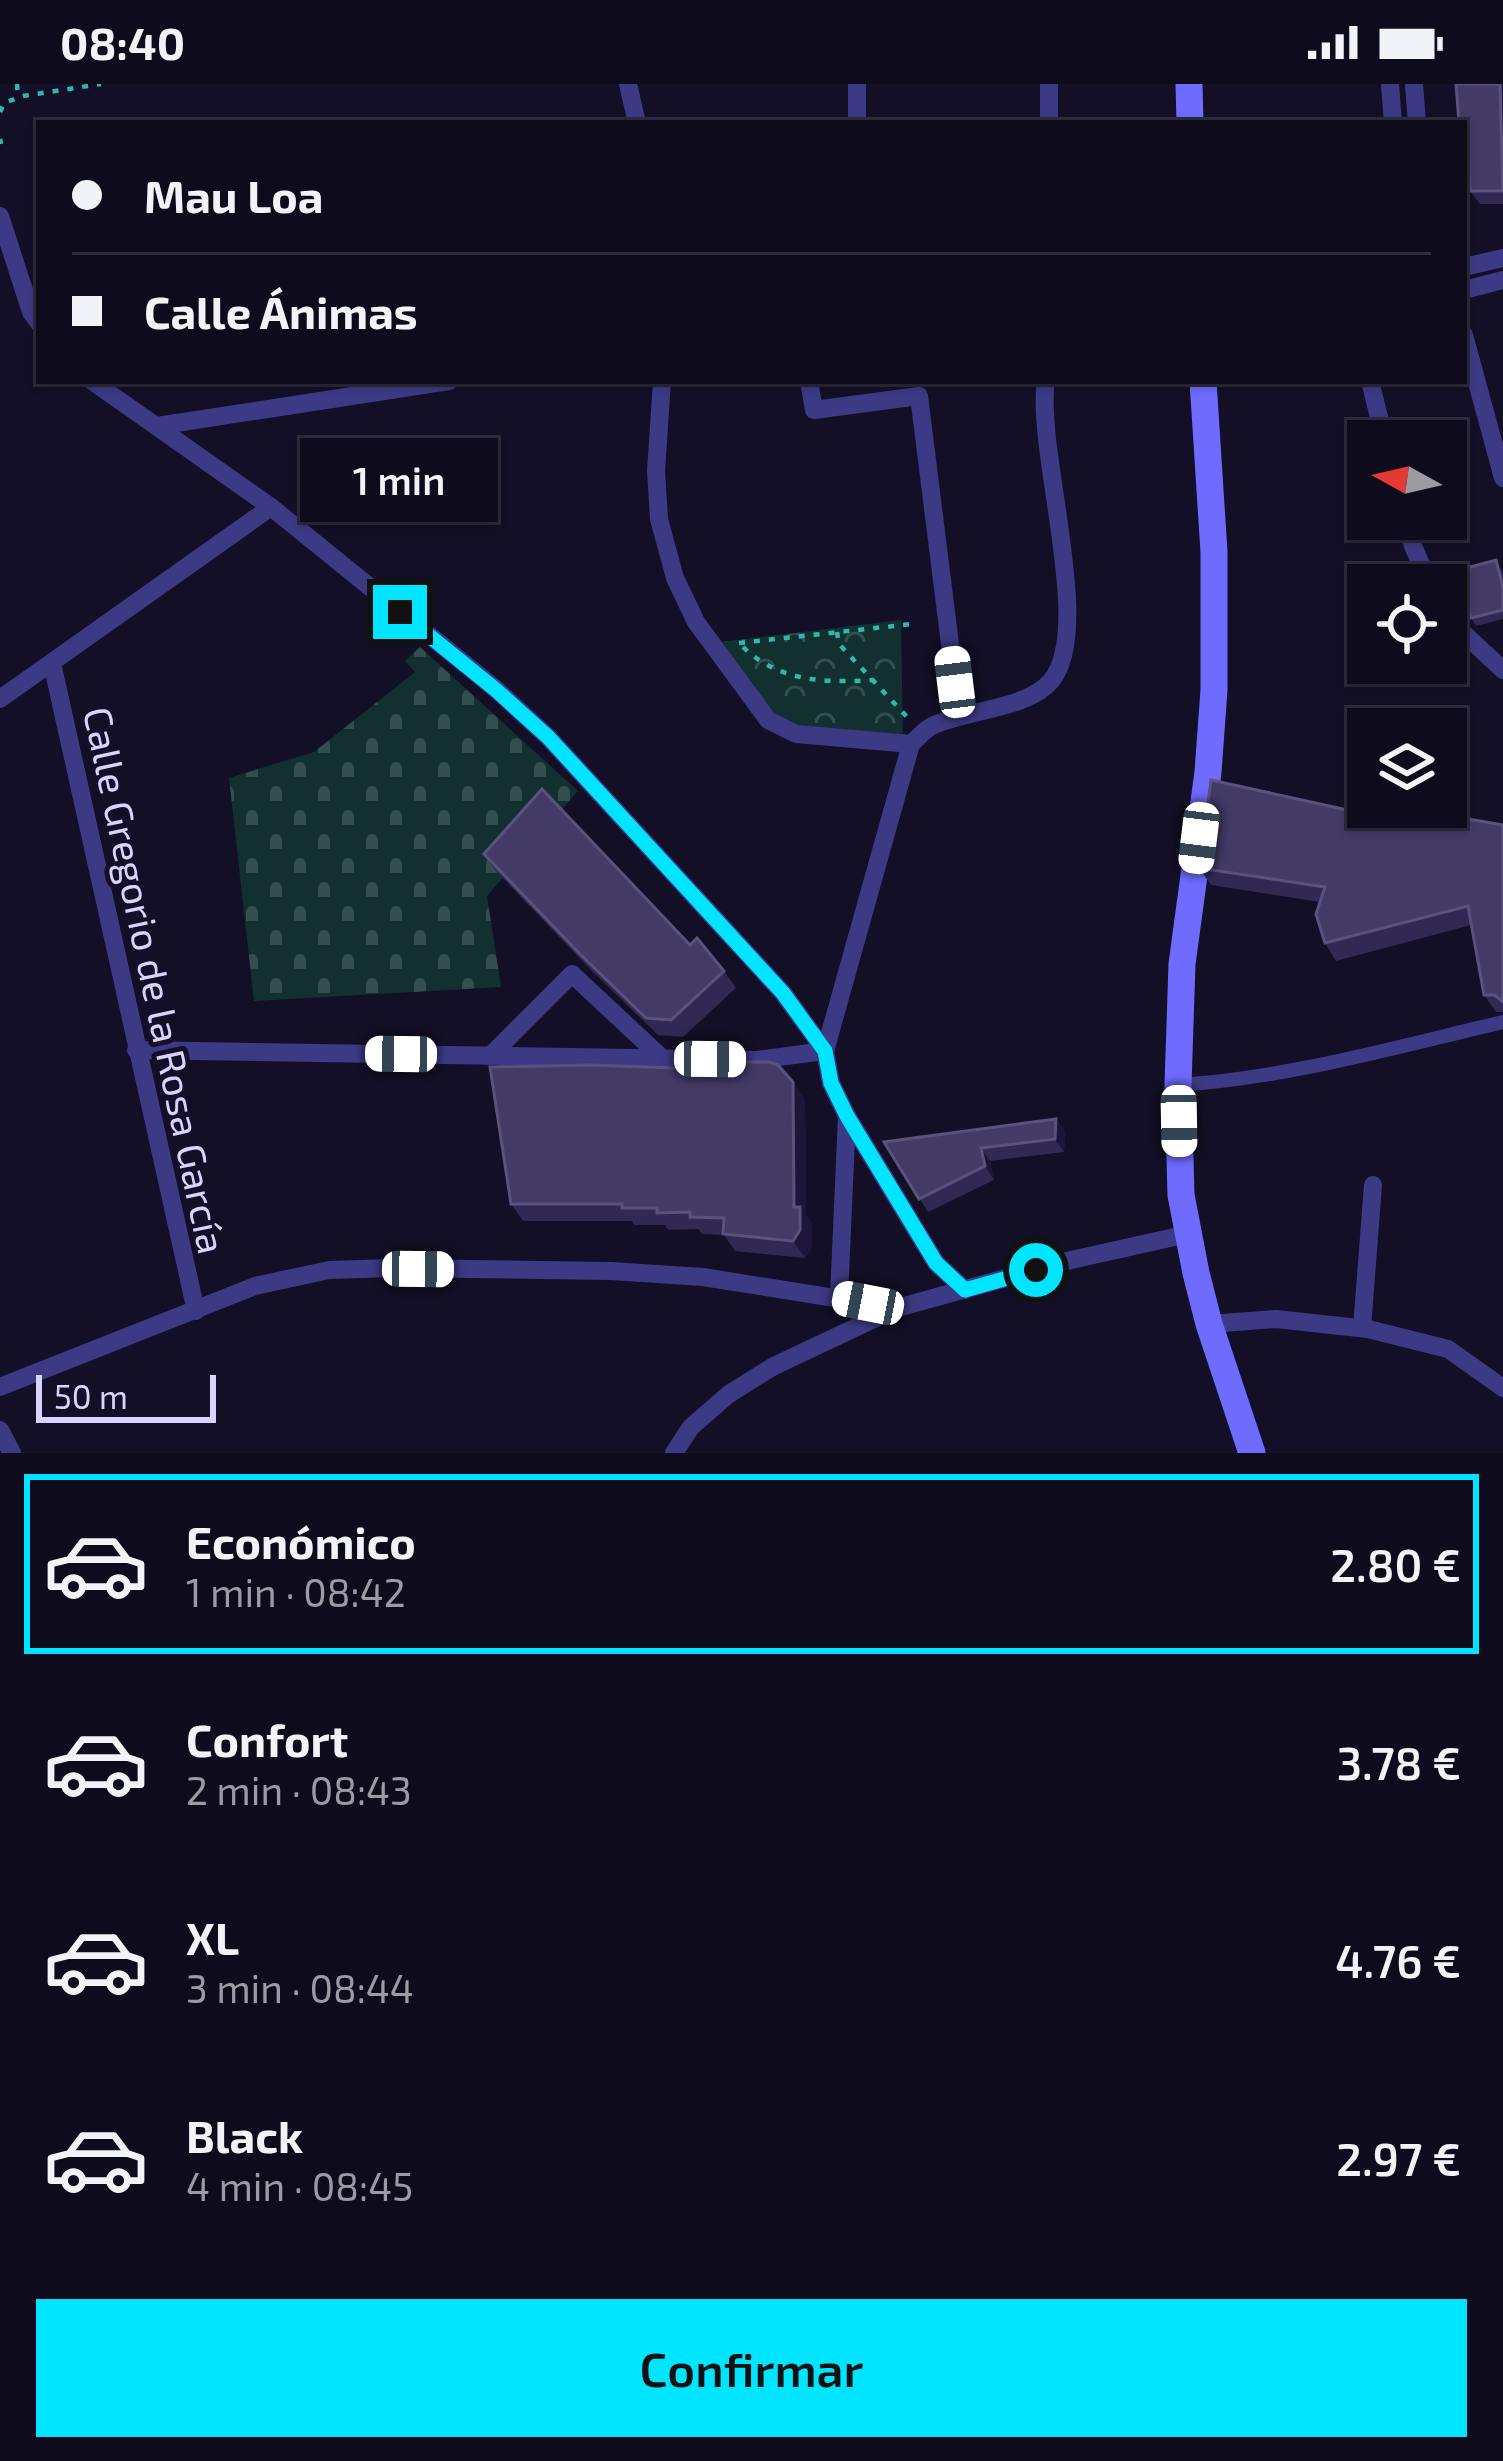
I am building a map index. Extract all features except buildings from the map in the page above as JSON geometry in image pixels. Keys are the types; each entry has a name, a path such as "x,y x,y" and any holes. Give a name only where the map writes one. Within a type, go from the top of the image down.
{"main road":[{"path":"1190,84 1190,120"},
{"path":"1202,384 1214,552 1214,690 1182,964 1181,1195 1209,1324 1252,1453"}],"street":[{"path":"628,84 637,120"},
{"path":"857,84 857,120"},
{"path":"1049,84 1049,120"},
{"path":"1390,84 1393,120"},
{"path":"1414,84 1417,120"},
{"path":"0,216 36,319"},
{"path":"1467,266 1503,258"},
{"path":"1467,289 1503,280"},
{"path":"1467,344 1497,430 1503,478"},
{"path":"96,384 271,507 548,737 783,993 825,1051 831,1083 847,1116 936,1263 965,1290"},
{"path":"157,425 429,384"},
{"path":"662,384 656,471 659,519 675,578 696,622 768,720 796,734 911,744"},
{"path":"810,384 814,410 919,397 959,716"},
{"path":"825,1051 911,744 928,728 1032,695 1053,680 1064,650 1062,541 1046,437 1045,384"},
{"path":"1371,384 1380,420"},
{"path":"0,699 271,507"},
{"path":"1467,637 1503,670"},
{"name":"Calle Gregorio de la Rosa García","path":"52,663 196,1311"},
{"path":"490,1056 572,974 663,1059"},
{"path":"1178,1084 1291,1071 1503,1022"},
{"path":"136,1050 756,1060 825,1051"},
{"path":"839,1297 847,1116"},
{"path":"1362,1328 1373,1185"},
{"path":"674,1453 691,1427 729,1394 774,1366 897,1308 1071,1260 1188,1234"},
{"path":"0,1387 255,1286 329,1270 703,1276 897,1308"},
{"path":"1209,1324 1276,1319 1362,1328 1448,1349 1503,1388"},
{"path":"0,1430 12,1453"}],"path":[{"path":"17,84 18,98"},
{"path":"0,112 4,103 18,98 101,84"},
{"path":"873,680 811,681 779,672 739,643 912,624"},
{"path":"837,632 838,644 908,718"}],"green space":[{"path":"901,620 903,743 768,720 712,643"},
{"path":"420,647 578,791 487,896 501,987 254,1001 229,778 314,752 415,672 405,661"}],"route":[{"path":"400,612 548,737 783,993 825,1051 831,1083 847,1116 936,1263 965,1290 1036,1270"}]}
